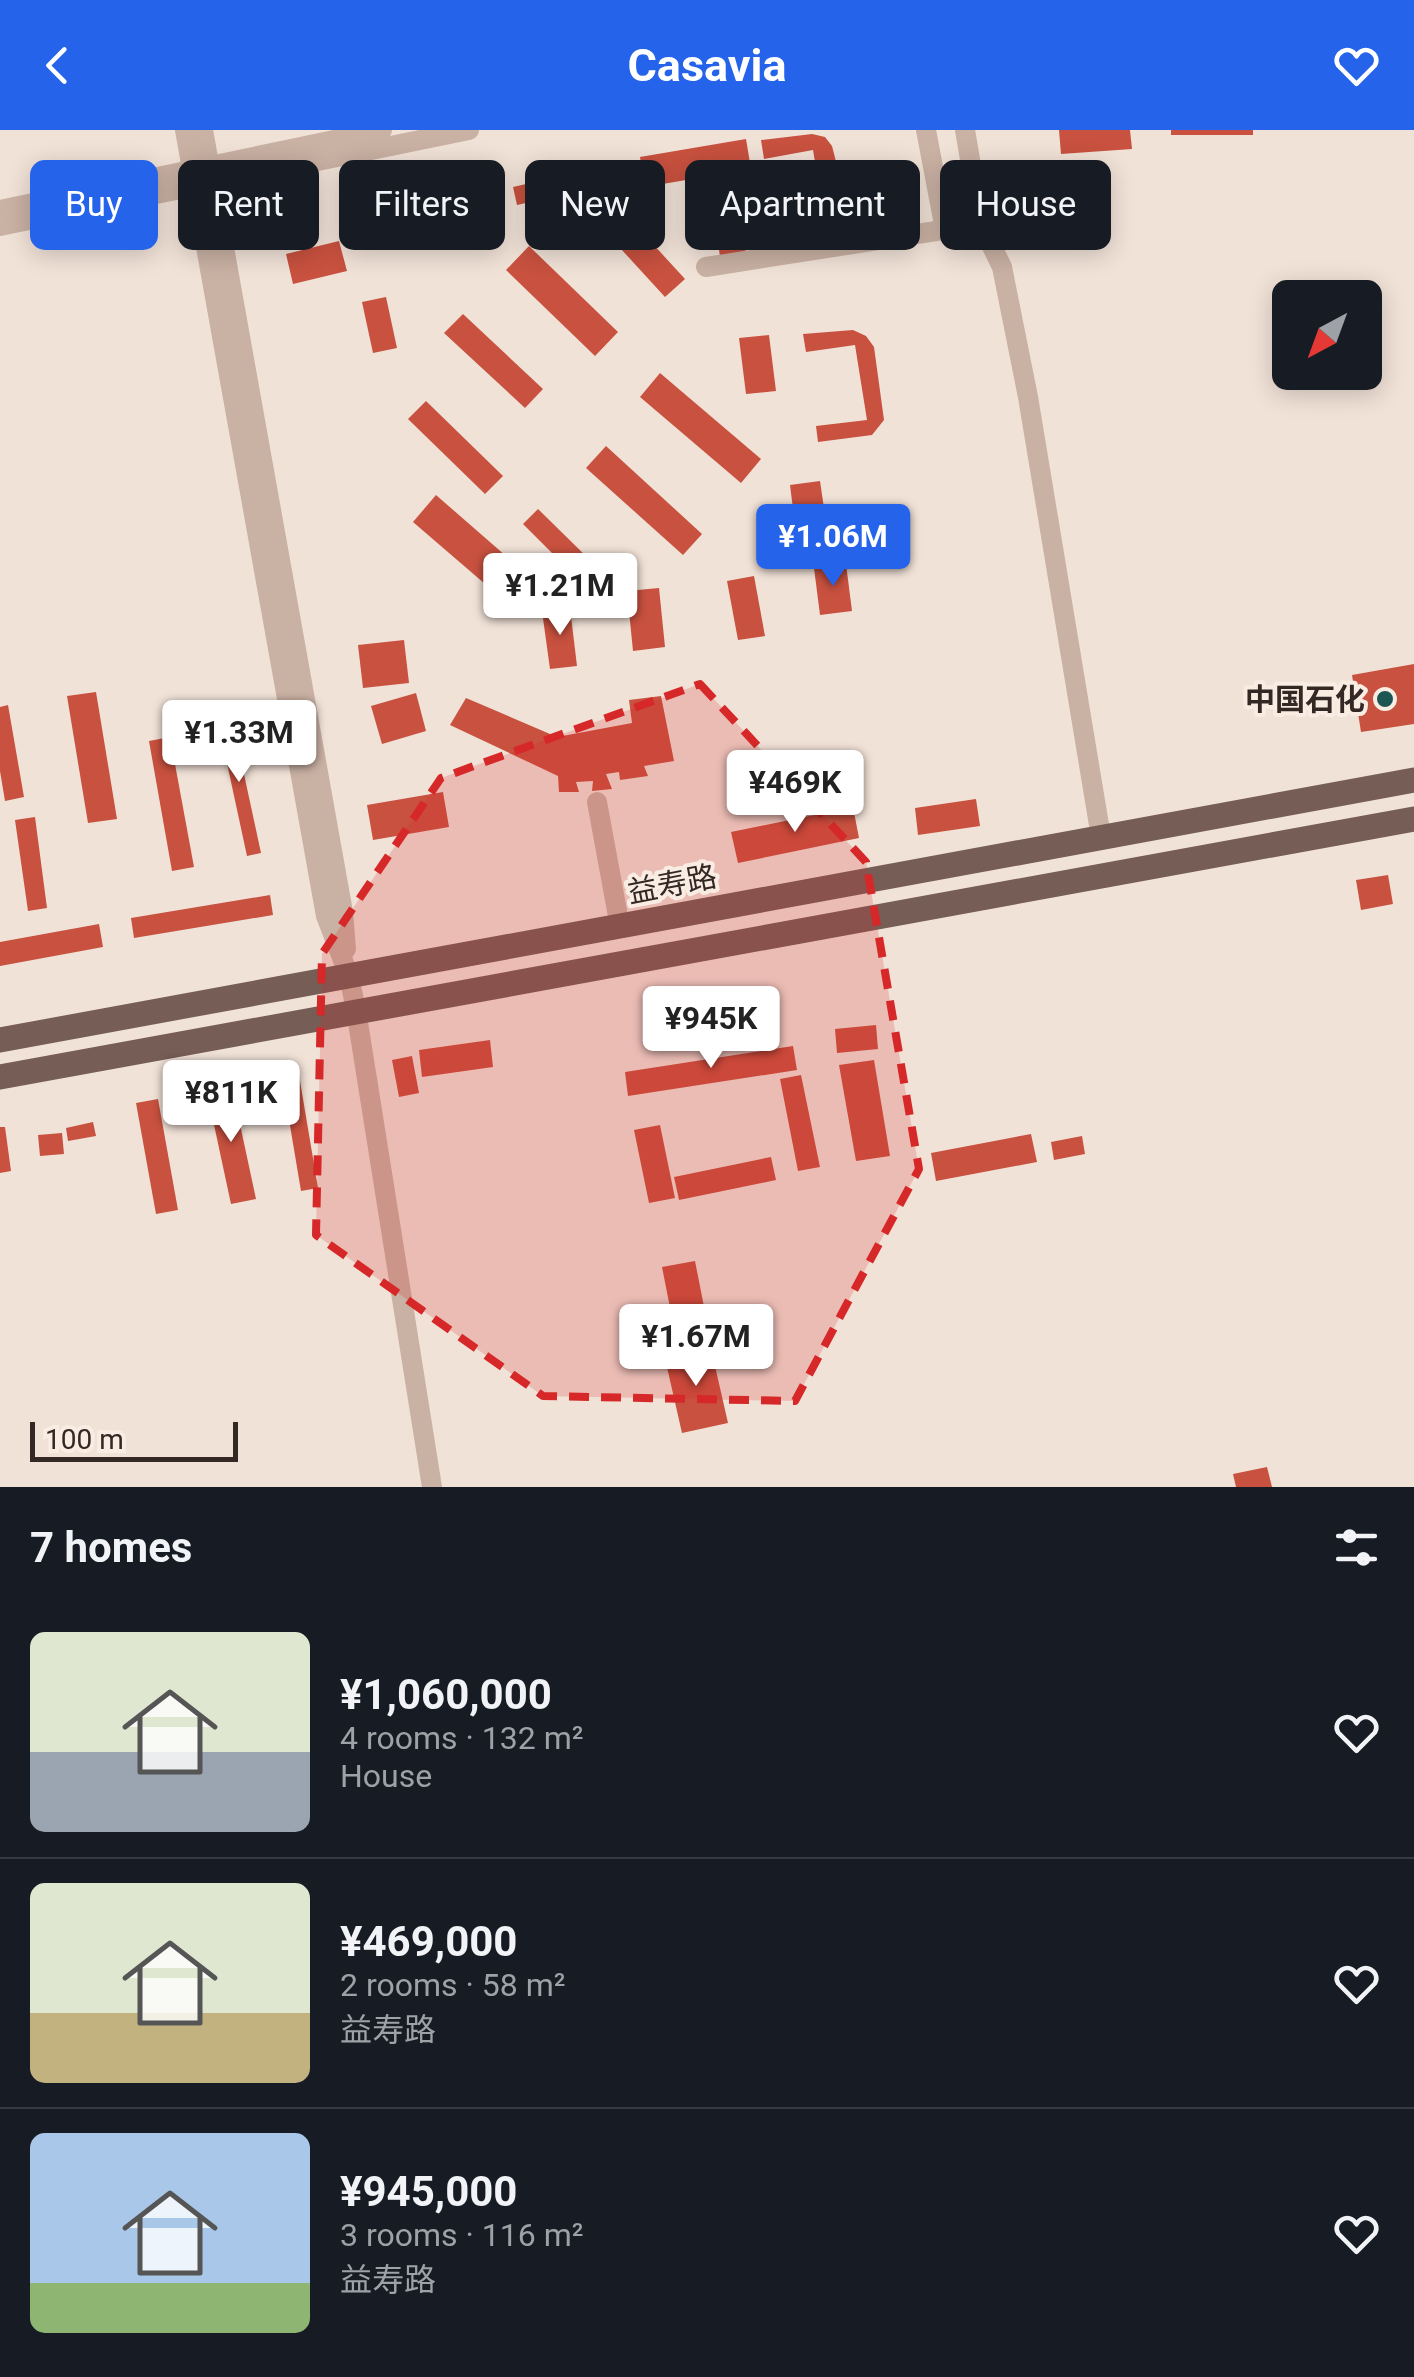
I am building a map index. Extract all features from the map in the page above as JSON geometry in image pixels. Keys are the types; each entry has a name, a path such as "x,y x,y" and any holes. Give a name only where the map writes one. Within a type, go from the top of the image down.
{"main road":[{"name":"益寿路","path":"0,1040 1414,780"},
{"path":"1308,800 1314,838"},
{"path":"0,1077 1414,819"}],"street":[{"path":"185,130 196,160"},
{"path":"202,160 203,130"},
{"path":"265,160 382,130"},
{"path":"295,160 469,130"},
{"path":"926,130 940,208"},
{"path":"965,130 970,160"},
{"path":"0,210 178,180"},
{"path":"0,226 178,182"},
{"path":"706,268 940,231"},
{"path":"214,250 326,916 349,976 356,1010 432,1487"},
{"path":"994,250 1002,267 1028,397 1101,838"},
{"path":"597,802 620,927"}],"highlighted area":[{"path":"700,684 866,862 919,1169 795,1401 543,1396 316,1235 322,954 441,778"}],"building":[{"path":"1059,130 1130,130 1132,149 1061,154"},
{"path":"1171,130 1253,130 1253,135 1171,135"},
{"path":"812,134 825,137 836,160 815,160 813,150 764,159 761,140"},
{"path":"746,139 750,160 685,160 685,180 665,184 665,160 640,157"},
{"path":"525,184 525,203 517,205 513,187"},
{"path":"339,241 347,271 293,284 286,254 319,250 319,246"},
{"path":"525,250 533,250 618,332 595,356 506,270"},
{"path":"622,250 658,250 685,279 665,297"},
{"path":"719,250 746,250 747,260 721,264"},
{"path":"386,297 397,348 373,353 362,302"},
{"path":"463,314 543,389 525,408 444,333"},
{"path":"853,330 866,336 874,347 884,420 872,435 818,442 816,426 867,420 855,345 806,352 803,334"},
{"path":"769,335 776,391 746,394 739,338"},
{"path":"660,373 761,459 741,483 640,397"},
{"path":"426,401 503,476 485,494 408,419"},
{"path":"606,446 702,534 683,555 586,468"},
{"path":"820,481 828,535 797,540 790,485"},
{"path":"436,495 522,570 499,596 413,522"},
{"path":"538,509 591,561 575,576 523,524"},
{"path":"846,564 852,611 820,615 814,568"},
{"path":"754,576 765,636 738,640 727,581"},
{"path":"659,588 665,647 633,651 627,591"},
{"path":"570,608 577,666 550,669 542,611"},
{"path":"404,640 409,683 363,688 358,645"},
{"name":"中国石化","path":"1414,664 1414,724 1361,732 1352,675"},
{"path":"96,692 117,819 88,823 67,696"},
{"path":"416,693 426,731 382,744 371,706"},
{"path":"661,696 674,761 644,766 648,776 620,780 619,772 606,774 612,789 592,791 593,781 576,782 579,792 559,792 558,776 450,725 466,698 557,737 632,723 629,700"},
{"path":"8,705 24,797 5,801 0,771 0,707"},
{"path":"231,714 261,853 247,856 217,717"},
{"path":"170,737 194,867 172,871 149,741"},
{"path":"443,792 449,827 373,840 367,805"},
{"path":"976,799 980,826 918,835 915,808"},
{"path":"853,807 859,838 738,863 731,832"},
{"path":"35,817 47,908 28,911 15,820"},
{"path":"1388,875 1393,904 1361,910 1356,880"},
{"path":"270,895 273,915 134,938 131,918"},
{"path":"99,924 103,947 0,966 0,942"},
{"path":"876,1025 878,1049 837,1053 835,1029"},
{"path":"490,1040 493,1067 422,1077 419,1050"},
{"path":"793,1046 797,1070 628,1096 625,1072"},
{"path":"412,1056 419,1093 399,1097 392,1060"},
{"path":"874,1060 890,1156 856,1161 839,1065"},
{"path":"299,1075 318,1188 301,1191 282,1078"},
{"path":"801,1075 820,1167 798,1171 780,1079"},
{"path":"232,1087 256,1199 231,1204 207,1092"},
{"path":"158,1099 178,1210 156,1214 136,1103"},
{"path":"93,1122 96,1136 68,1141 66,1128"},
{"path":"660,1125 675,1198 649,1203 634,1130"},
{"path":"0,1127 5,1127 11,1171 0,1173"},
{"path":"62,1133 64,1154 40,1156 38,1135"},
{"path":"1031,1134 1037,1162 936,1181 931,1153"},
{"path":"1082,1136 1085,1154 1054,1160 1051,1142"},
{"path":"771,1157 776,1180 679,1200 674,1177"},
{"path":"695,1261 709,1332 676,1338 662,1267"},
{"path":"710,1344 728,1423 682,1433 664,1354"},
{"path":"1267,1467 1272,1487 1236,1487 1233,1474"}],"place":[{"name":"中国石化","path":"1385,699"}]}
